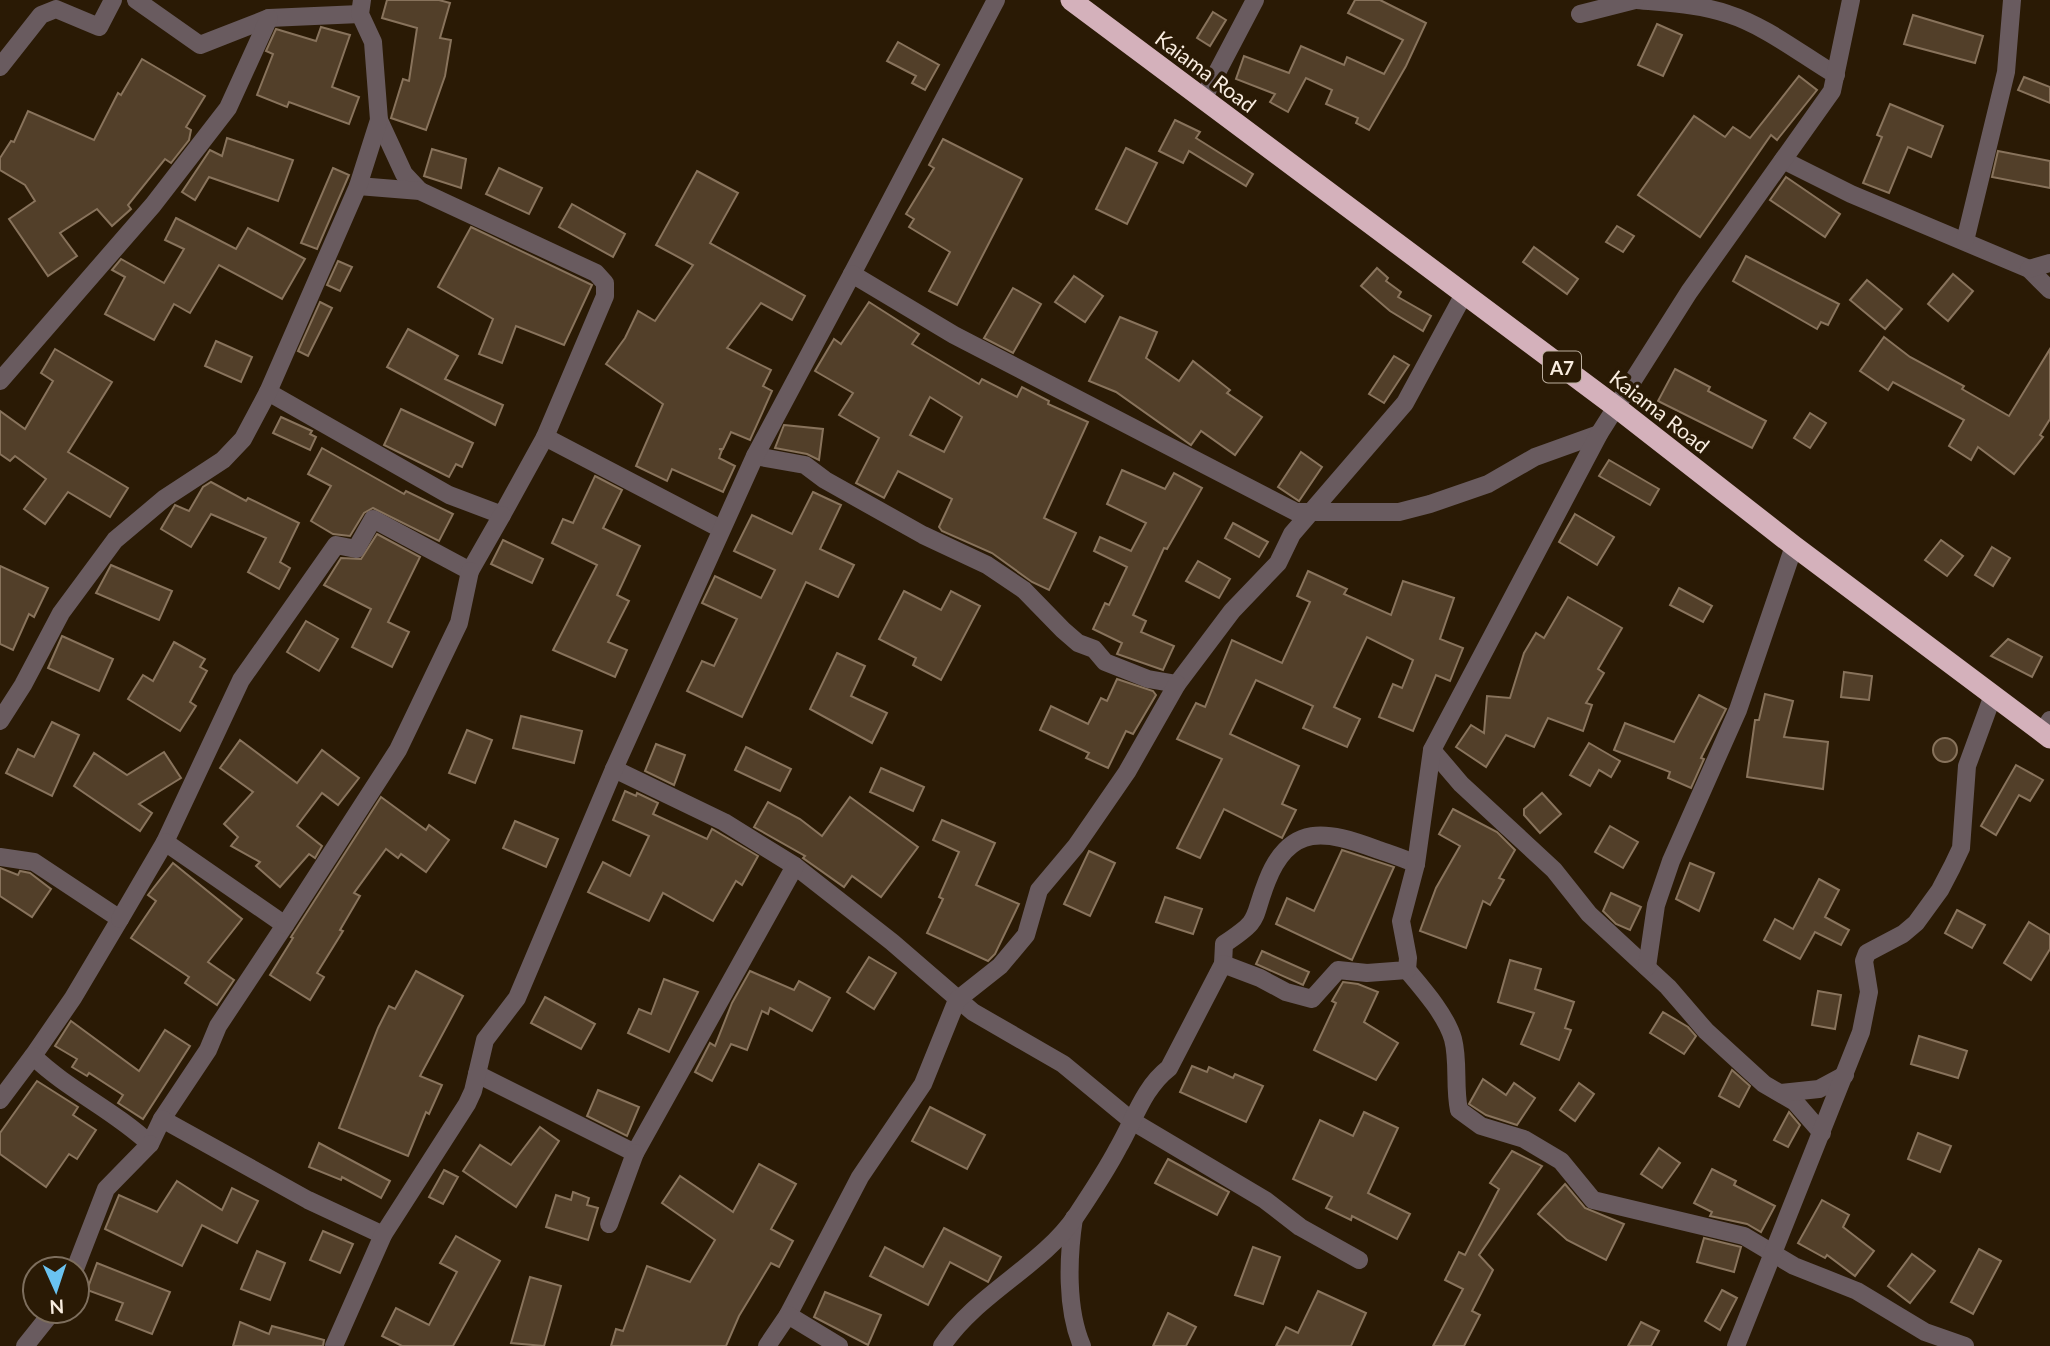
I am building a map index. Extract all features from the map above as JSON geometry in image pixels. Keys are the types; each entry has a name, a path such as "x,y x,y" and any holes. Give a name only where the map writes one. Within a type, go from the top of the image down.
{"highway":[{"name":"Kaiama Road","path":"1071,0 1616,407 1794,546 1993,695 2048,730"}],"street":[{"path":"0,67 41,15 56,9 99,27 113,0"},
{"path":"136,0 200,46 268,18 361,7 373,42 379,120 404,174 420,191"},
{"path":"334,1346 383,1235 467,1104 485,1040 517,998 614,769 755,456 996,0"},
{"path":"1203,99 1255,0"},
{"path":"1580,14 1636,0 1728,14 1752,25 1836,75"},
{"path":"1851,0 1832,91 1689,292 1599,434 1432,750 1416,864 1401,921 1408,958 1407,970 1423,988 1453,1037 1455,1090 1459,1110 1481,1126 1524,1139 1561,1161 1593,1200 1744,1236 1794,1266 1857,1291 1925,1332 1965,1346"},
{"path":"1965,241 2006,72 2012,0"},
{"path":"0,381 153,205 228,108 268,18"},
{"path":"0,721 23,685 61,613 115,540 174,491 223,460 243,439 268,392 358,186 379,120"},
{"path":"1783,160 1851,194 2029,269 2050,290"},
{"path":"80,1255 106,1189 150,1144 162,1119 208,1051 218,1026 398,750 459,623 470,571 544,437 605,296 605,283 596,273 420,191 358,186"},
{"path":"2029,269 2050,263"},
{"path":"852,274 954,335 1283,507 1311,513 1399,512 1430,504 1488,484 1535,457 1599,434"},
{"path":"767,1346 788,1315 860,1177 923,1084 957,1000 1000,966 1026,935 1040,890 1076,846 1127,772 1177,684 1232,611 1278,563 1292,534 1405,403 1464,294"},
{"path":"268,392 449,495 502,514"},
{"path":"544,437 721,528"},
{"path":"755,456 805,466 901,523 987,565 1024,590 1063,630 1078,643 1094,649 1105,663 1147,679 1177,684"},
{"path":"0,1100 73,998 165,842 241,680 337,545 356,549 373,519 470,571"},
{"path":"1647,967 1656,905 1671,861 1738,710 1794,546"},
{"path":"1736,1346 1845,1075 1867,1010 1864,961 1867,953 1903,934 1916,923 1940,890 1961,848 1966,766 1993,695"},
{"path":"1432,750 1461,784 1554,870 1590,914 1647,967 1740,1063 1764,1084 1795,1102 1822,1133"},
{"path":"614,769 724,822 795,866 892,942 957,1000 1011,1037 1063,1064 1132,1121 1359,1260"},
{"path":"942,1346 1003,1283 1054,1241 1074,1219 1116,1153 1155,1079 1168,1068 1223,964 1224,944 1253,924 1267,880 1285,850 1295,840 1322,834 1359,841 1416,864"},
{"path":"165,842 285,925"},
{"path":"0,857 34,862 120,919"},
{"path":"609,1224 635,1153 795,866"},
{"path":"1223,964 1260,978 1286,992 1312,999 1338,970 1367,973 1407,970"},
{"path":"33,1055 50,1072 132,1127 150,1144"},
{"path":"477,1074 635,1153"},
{"path":"1782,1093 1819,1089 1845,1075"},
{"path":"162,1119 308,1200 383,1235"},
{"path":"1074,1219 1070,1244 1072,1300 1082,1346"},
{"path":"788,1315 839,1346"},
{"path":"25,1346 42,1325"}],"building":[{"path":"387,0 439,0 450,3 440,38 451,40 445,76 426,130 391,118 403,79 409,81 417,28 382,18"},
{"path":"1355,0 1380,0 1426,23 1406,66 1369,130 1356,123 1358,118 1326,104 1332,90 1306,78 1288,112 1270,102 1275,94 1236,79 1244,56 1289,73 1301,46 1344,65 1347,57 1384,74 1403,40 1348,13"},
{"path":"1213,12 1226,20 1210,46 1197,38"},
{"path":"1913,15 1983,36 1975,63 1904,44"},
{"path":"1657,24 1682,35 1663,76 1638,65"},
{"path":"321,27 350,35 332,87 359,97 349,124 289,102 287,107 257,95 273,54 266,51 276,29 316,41"},
{"path":"898,42 939,65 925,90 912,83 916,76 887,61"},
{"path":"142,59 205,96 186,127 191,130 189,140 171,163 165,159 128,205 131,209 112,226 97,209 60,233 77,256 48,276 9,219 35,201 25,185 0,170 0,158 11,141 14,142 28,111 94,140 118,93 121,95"},
{"path":"1799,76 1817,90 1777,140 1771,135 1700,237 1638,195 1694,116 1725,137 1733,127 1750,138"},
{"path":"2024,77 2050,87 2050,103 2018,90"},
{"path":"1890,104 1943,126 1931,157 1908,147 1889,193 1863,183 1882,137 1877,135"},
{"path":"1175,120 1200,132 1196,138 1253,174 1246,186 1189,151 1183,163 1159,151"},
{"path":"227,138 293,160 278,201 209,177 195,200 182,192 210,150 222,156"},
{"path":"943,139 1022,179 957,305 929,291 950,252 909,227 914,219 906,214 934,168 929,165"},
{"path":"1126,148 1157,163 1127,224 1096,209"},
{"path":"432,149 466,159 461,188 424,176"},
{"path":"1998,151 2050,161 2050,188 1992,177"},
{"path":"333,168 349,175 317,249 301,243"},
{"path":"499,168 542,188 529,214 486,194"},
{"path":"697,171 738,193 710,243 805,296 792,320 761,303 727,348 771,370 763,386 772,391 750,440 731,432 723,449 719,449 722,450 719,458 735,466 723,492 672,469 667,481 636,466 663,404 606,364 625,338 638,311 655,321 693,265 656,245"},
{"path":"1786,177 1840,214 1825,237 1770,200"},
{"path":"572,204 625,234 613,257 559,227"},
{"path":"176,218 236,249 248,228 305,259 282,299 219,265 190,313 174,304 154,340 105,314 125,277 112,270 121,259 164,283 184,249 165,240"},
{"path":"1617,226 1634,236 1623,252 1606,242"},
{"path":"471,227 592,285 564,345 516,326 502,363 479,354 493,319 438,287"},
{"path":"1534,247 1578,279 1567,294 1523,262"},
{"path":"1746,256 1839,304 1828,325 1821,322 1817,329 1733,281"},
{"path":"338,261 352,267 340,291 327,285"},
{"path":"1377,268 1388,278 1386,281 1401,292 1398,297 1431,316 1423,331 1390,311 1361,286"},
{"path":"1953,274 1973,291 1948,321 1928,304"},
{"path":"1074,276 1103,296 1085,322 1055,302"},
{"path":"1867,280 1902,309 1885,329 1850,300"},
{"path":"1013,288 1041,304 1013,353 984,338"},
{"path":"320,302 332,308 308,356 298,351"},
{"path":"869,302 919,334 912,344 979,384 982,379 1017,397 1022,387 1049,401 1048,404 1088,422 1044,518 1076,533 1049,590 1032,582 992,553 942,531 939,527 952,499 898,471 884,498 856,483 879,438 839,415 853,393 815,371 834,339 841,344","holes":["930,397 962,417 944,452 910,435"]},
{"path":"1120,317 1157,332 1146,358 1179,381 1193,361 1230,390 1227,393 1262,417 1235,455 1201,431 1191,445 1116,392 1089,381"},
{"path":"408,329 458,356 445,379 503,405 495,425 387,367"},
{"path":"1884,337 1910,357 1964,386 1962,389 2009,416 2050,349 2050,419 2040,435 2043,437 2014,474 1978,447 1971,460 1949,446 1964,420 1893,382 1888,390 1860,371"},
{"path":"216,341 252,357 241,382 205,366"},
{"path":"55,349 112,382 68,452 128,488 110,517 68,492 45,524 24,509 46,479 15,456 10,461 0,454 0,411 25,429 53,381 41,373"},
{"path":"1394,356 1409,365 1384,403 1369,394"},
{"path":"1675,369 1710,387 1708,391 1766,421 1752,448 1658,401"},
{"path":"401,409 473,443 462,467 456,464 449,477 384,445"},
{"path":"1810,413 1826,423 1810,448 1794,438"},
{"path":"281,417 312,431 310,434 316,437 310,450 273,433"},
{"path":"784,425 823,429 819,460 807,454 775,448"},
{"path":"322,448 404,494 406,491 453,514 439,541 373,508 364,513 350,536 333,534 311,521 331,486 308,474"},
{"path":"1301,452 1322,467 1299,501 1278,487"},
{"path":"1609,460 1659,489 1650,505 1599,476"},
{"path":"1122,470 1165,489 1174,473 1202,488 1167,549 1164,548 1133,615 1146,621 1141,632 1174,646 1163,670 1117,654 1122,643 1093,629 1105,603 1109,605 1127,567 1094,551 1100,537 1131,551 1146,523 1107,504"},
{"path":"595,476 622,490 603,528 640,546 617,595 629,601 608,642 627,650 615,677 553,650 597,565 552,543 563,519 573,523"},
{"path":"211,482 246,501 248,498 299,523 280,562 290,568 279,589 248,572 266,538 211,514 191,547 161,529 175,505 189,511 203,487"},
{"path":"813,492 841,505 820,549 854,565 838,597 806,582 742,717 687,691 702,661 714,666 737,619 702,603 715,576 761,598 775,570 734,551 752,515 792,534"},
{"path":"1575,514 1614,537 1597,565 1559,542"},
{"path":"1233,523 1268,542 1259,557 1225,538"},
{"path":"377,534 420,557 388,622 409,632 392,667 352,647 371,609 324,585 341,558 361,559"},
{"path":"503,540 543,559 532,583 491,564"},
{"path":"1941,540 1963,556 1947,576 1925,560"},
{"path":"1992,547 2010,558 1993,586 1975,575"},
{"path":"1198,561 1230,579 1219,598 1186,581"},
{"path":"111,565 172,591 159,620 96,593"},
{"path":"0,566 48,588 34,617 29,614 13,650 0,644"},
{"path":"1308,571 1347,589 1344,594 1391,615 1403,581 1454,598 1440,639 1463,648 1450,681 1436,675 1413,731 1379,717 1393,684 1402,688 1413,660 1367,637 1334,707 1360,719 1347,747 1303,728 1313,706 1256,680 1230,734 1299,766 1282,804 1296,810 1282,838 1224,809 1200,858 1177,848 1222,759 1177,739 1196,703 1205,707 1232,640 1282,663 1310,602 1297,596"},
{"path":"1679,588 1712,606 1703,622 1670,605"},
{"path":"904,591 941,610 951,591 980,606 941,680 913,665 916,658 879,639"},
{"path":"1568,597 1622,628 1598,669 1604,673 1586,703 1592,705 1583,731 1548,718 1534,747 1506,735 1486,767 1456,747 1471,725 1484,733 1487,696 1510,698 1524,653 1536,633 1544,638"},
{"path":"306,621 338,639 319,671 287,652"},
{"path":"62,636 113,659 99,691 48,668"},
{"path":"2008,639 2042,657 2032,677 1991,656"},
{"path":"174,642 205,659 200,667 207,671 190,702 196,706 180,731 128,699 143,675 153,681"},
{"path":"837,653 865,666 851,696 887,713 872,743 810,709"},
{"path":"1844,672 1872,676 1869,700 1841,697"},
{"path":"1117,679 1153,691 1156,695 1133,734 1126,731 1108,768 1086,758 1089,753 1040,730 1051,706 1088,724 1101,698 1107,701"},
{"path":"1765,694 1793,701 1784,737 1828,742 1823,789 1747,777 1755,720 1759,720"},
{"path":"1699,695 1726,709 1701,758 1704,759 1691,788 1668,778 1670,772 1614,750 1625,723 1674,742"},
{"path":"521,716 582,731 574,763 513,748"},
{"path":"52,722 79,735 52,796 6,773 18,749 34,757"},
{"path":"467,730 492,740 475,783 449,773"},
{"path":"1945,738 1956,745 1957,750 1950,761 1945,762 1934,755 1933,750 1940,739"},
{"path":"240,740 297,783 322,750 359,778 338,805 322,793 297,826 322,846 315,858 309,854 280,887 256,866 260,862 231,846 238,837 224,824 253,792 220,768"},
{"path":"1589,743 1620,761 1611,777 1599,770 1590,786 1570,775"},
{"path":"656,744 685,755 674,785 645,771"},
{"path":"746,747 791,769 780,791 735,770"},
{"path":"164,752 181,778 139,804 152,813 140,831 74,786 94,753 127,775"},
{"path":"2016,765 2043,780 2030,801 2019,795 1996,835 1981,826"},
{"path":"881,768 924,787 913,811 870,792"},
{"path":"625,791 636,796 637,793 658,803 653,814 707,839 712,829 758,856 742,885 736,881 713,921 663,893 649,921 588,892 603,862 630,876 649,836 613,820"},
{"path":"1542,793 1561,814 1540,833 1524,815 1524,809"},
{"path":"381,797 426,830 429,825 449,840 426,872 401,854 398,858 386,849 354,893 360,896 340,930 343,931 317,973 324,977 310,1000 270,975 293,938 291,937"},
{"path":"850,797 918,847 881,897 852,876 844,887 803,858 805,856 754,827 768,802 800,819 822,836"},
{"path":"1453,809 1497,832 1515,850 1499,878 1504,880 1490,905 1483,901 1466,948 1420,931 1436,888 1460,846 1439,834"},
{"path":"942,820 995,843 976,885 1019,904 995,954 988,961 927,933 943,899 939,897 959,852 933,840"},
{"path":"515,821 558,839 546,867 503,848"},
{"path":"1610,826 1638,842 1623,868 1595,852"},
{"path":"1342,850 1394,867 1352,960 1276,924 1287,898 1314,911"},
{"path":"1089,851 1115,863 1090,916 1064,904"},
{"path":"173,863 242,919 208,962 234,980 217,1005 185,983 189,977 131,938 156,901 148,895"},
{"path":"1690,863 1714,873 1699,911 1676,899"},
{"path":"0,868 18,875 20,871 30,873 51,889 32,917 0,896"},
{"path":"1819,879 1839,890 1825,917 1849,930 1841,945 1815,932 1800,959 1764,940 1775,919 1793,929"},
{"path":"1611,893 1641,907 1630,930 1616,924 1603,911"},
{"path":"1165,897 1202,909 1193,934 1156,922"},
{"path":"1957,910 1985,925 1972,948 1945,933"},
{"path":"2029,922 2050,935 2050,949 2031,980 2004,963"},
{"path":"1262,951 1309,972 1303,985 1256,964"},
{"path":"869,957 896,973 874,1009 847,992"},
{"path":"1510,960 1541,969 1535,989 1574,1002 1565,1028 1571,1030 1559,1060 1521,1044 1534,1013 1498,1002"},
{"path":"416,971 463,996 420,1076 442,1085 429,1114 426,1112 408,1156 339,1128 378,1028 389,1006 395,1009"},
{"path":"750,971 794,990 799,981 830,998 812,1031 770,1008 768,1014 762,1011 747,1050 731,1044 712,1081 695,1072 710,1043 715,1046 732,1003"},
{"path":"664,979 698,992 669,1052 628,1033 639,1009 651,1014"},
{"path":"1343,982 1358,984 1378,992 1364,1022 1398,1043 1376,1080 1314,1050 1336,1003 1332,1001"},
{"path":"1818,991 1841,995 1835,1029 1812,1025"},
{"path":"545,997 595,1024 581,1049 531,1023"},
{"path":"1663,1012 1688,1027 1696,1036 1684,1054 1650,1033"},
{"path":"71,1021 139,1071 165,1030 190,1046 143,1119 118,1103 123,1095 89,1073 87,1076 72,1067 77,1059 55,1046"},
{"path":"1919,1036 1967,1051 1958,1078 1911,1064"},
{"path":"1192,1066 1207,1072 1209,1067 1233,1078 1235,1074 1263,1086 1246,1122 1180,1092"},
{"path":"1732,1070 1750,1086 1739,1107 1719,1096"},
{"path":"1483,1079 1506,1095 1514,1083 1535,1098 1517,1125 1486,1115 1469,1104"},
{"path":"37,1081 78,1107 73,1115 96,1130 77,1159 69,1154 46,1187 0,1154 0,1133"},
{"path":"1579,1083 1594,1094 1575,1121 1560,1110"},
{"path":"598,1090 639,1107 627,1136 587,1116"},
{"path":"930,1107 985,1135 967,1169 912,1141"},
{"path":"1364,1112 1398,1128 1368,1193 1410,1214 1397,1239 1352,1216 1351,1220 1326,1208 1332,1197 1293,1179 1320,1120 1353,1136"},
{"path":"1789,1112 1800,1125 1788,1147 1774,1140"},
{"path":"540,1127 559,1141 516,1207 463,1171 480,1145 511,1165"},
{"path":"1918,1133 1951,1146 1940,1172 1908,1159"},
{"path":"319,1143 390,1181 381,1198 342,1177 341,1180 309,1167"},
{"path":"1659,1148 1680,1163 1662,1188 1641,1174"},
{"path":"1512,1151 1542,1166 1479,1255 1493,1270 1472,1311 1480,1315 1464,1346 1433,1346 1463,1289 1445,1280 1459,1252 1465,1255 1499,1189 1490,1183"},
{"path":"1168,1159 1229,1192 1217,1215 1155,1183"},
{"path":"759,1164 796,1184 771,1229 793,1241 779,1267 771,1263 739,1316 726,1346 611,1346 616,1329 623,1331 647,1266 690,1282 715,1240 662,1203 680,1176 733,1212"},
{"path":"1712,1169 1736,1181 1734,1185 1775,1206 1761,1232 1747,1224 1710,1216 1712,1212 1694,1203"},
{"path":"444,1170 458,1177 443,1204 429,1197"},
{"path":"177,1181 222,1210 232,1188 258,1201 237,1243 202,1225 182,1266 105,1229 119,1195 157,1212"},
{"path":"1565,1184 1585,1208 1624,1224 1606,1260 1567,1240 1538,1214"},
{"path":"573,1192 589,1198 587,1205 598,1208 588,1240 546,1227 556,1195 571,1200"},
{"path":"1822,1200 1849,1215 1843,1227 1874,1251 1855,1276 1827,1255 1825,1258 1798,1243"},
{"path":"944,1228 1001,1257 988,1282 950,1262 928,1305 870,1276 885,1247 923,1267"},
{"path":"323,1231 353,1244 340,1273 310,1260"},
{"path":"456,1236 500,1261 453,1346 402,1346 382,1336 396,1308 429,1325 457,1272 440,1263"},
{"path":"1704,1238 1741,1247 1734,1272 1697,1262"},
{"path":"1253,1247 1280,1257 1263,1304 1235,1295"},
{"path":"1979,1249 2001,1261 1973,1314 1951,1302"},
{"path":"257,1251 285,1263 270,1300 241,1289"},
{"path":"1912,1254 1935,1271 1910,1303 1888,1286"},
{"path":"97,1263 170,1292 152,1334 116,1320 123,1303 91,1291 91,1279"},
{"path":"530,1277 561,1286 544,1346 511,1343"},
{"path":"1722,1290 1737,1298 1720,1330 1705,1321"},
{"path":"1318,1291 1366,1313 1351,1346 1276,1346 1286,1327 1298,1333"},
{"path":"825,1292 881,1315 868,1345 814,1317"},
{"path":"1168,1313 1196,1327 1186,1346 1153,1346"},
{"path":"240,1322 269,1334 272,1326 324,1340 323,1346 233,1346"},
{"path":"1641,1322 1659,1331 1651,1346 1628,1346"}]}
